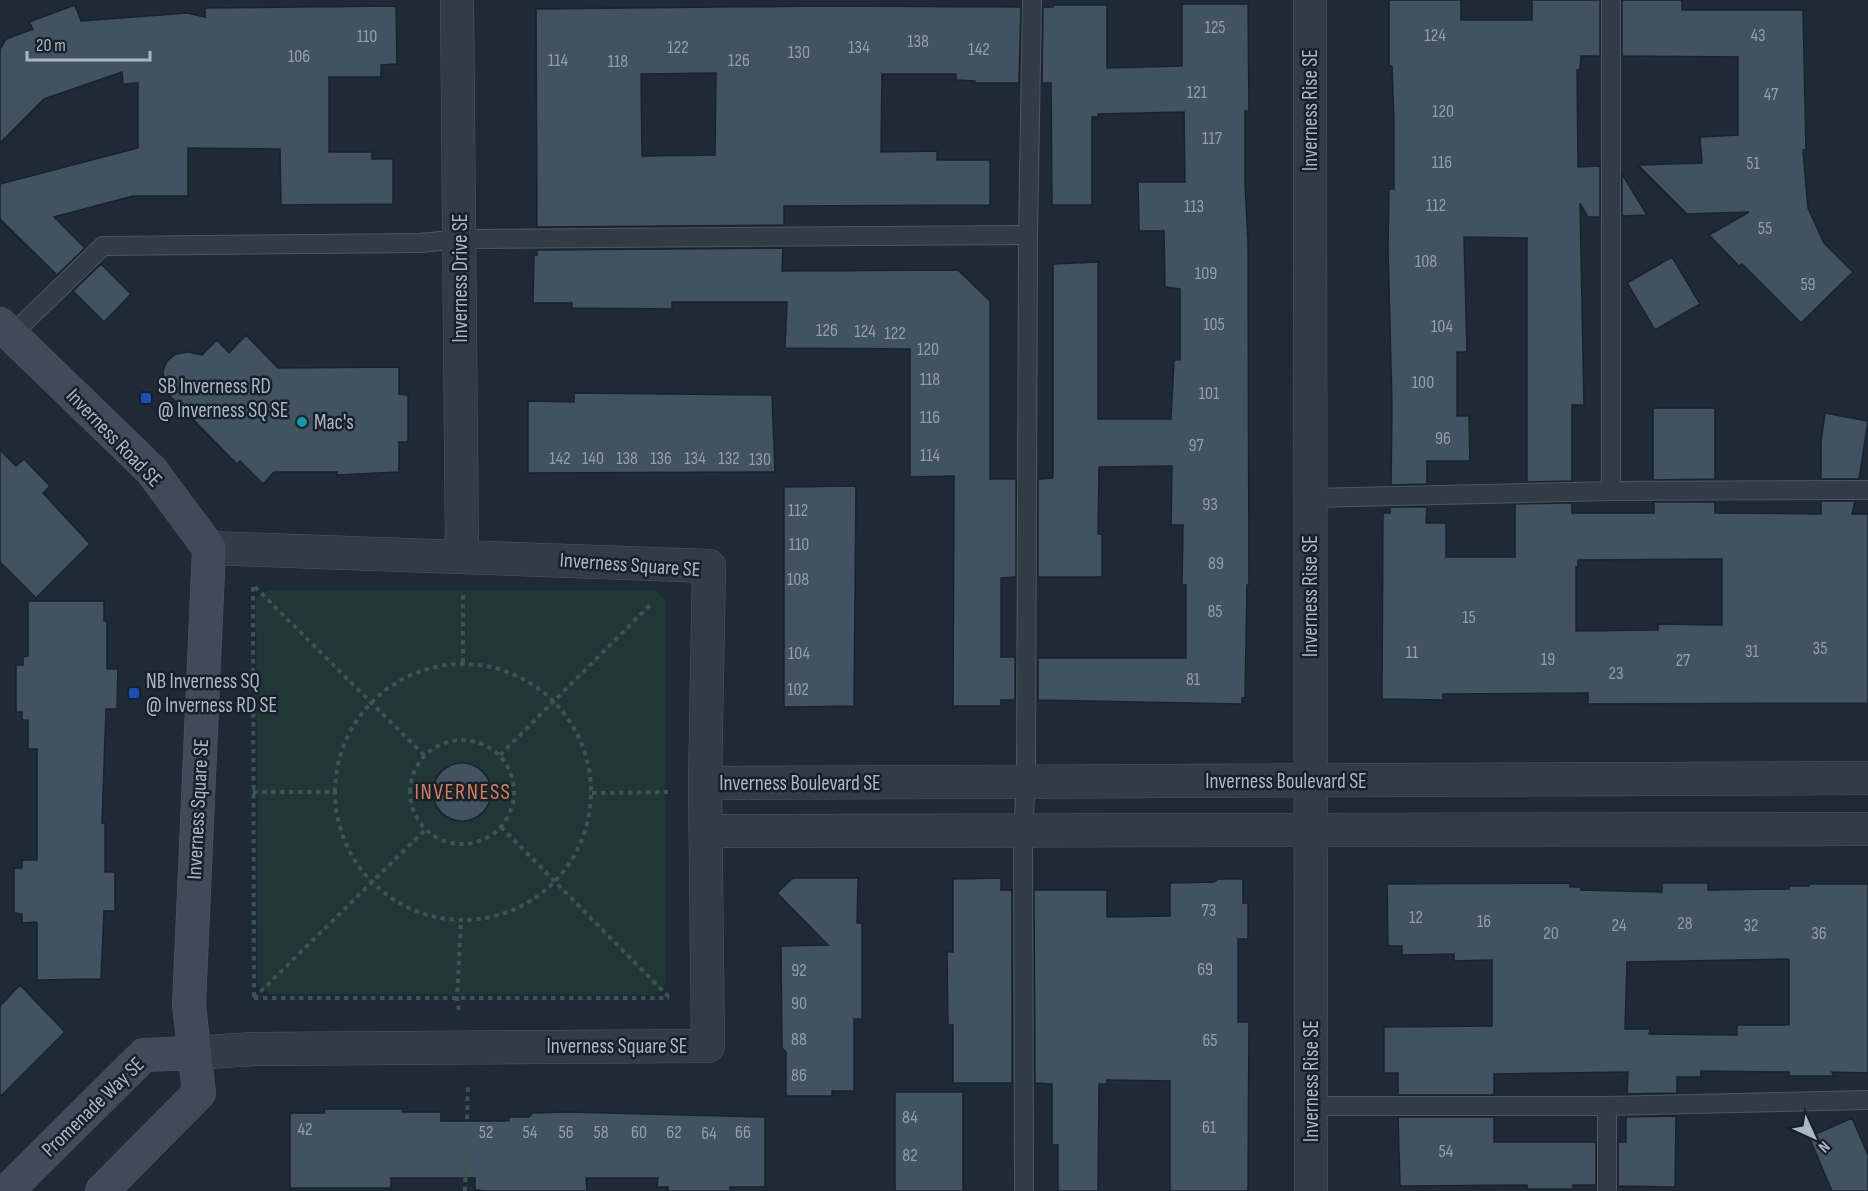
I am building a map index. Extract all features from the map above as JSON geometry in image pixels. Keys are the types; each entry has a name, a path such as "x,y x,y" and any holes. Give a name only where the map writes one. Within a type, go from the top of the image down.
{"street":[{"name":"Inverness Drive SE","path":"458,0 462,557"},
{"name":"Inverness Rise SE","path":"1311,0 1311,1191"},
{"name":"Inverness Road SE","path":"4,335 151,470 209,548"},
{"name":"Inverness Square SE","path":"209,548 462,557 709,566 705,783 708,1046 253,1049 192,1053 189,1005 209,548"},
{"name":"Inverness Boulevard SE","path":"705,783 1868,778"},
{"path":"707,831 1868,829"},
{"name":"Promenade Way SE","path":"7,1191 144,1054 192,1053"},
{"path":"102,1191 199,1093 192,1053"}],"lane":[{"path":"1024,1191 1023,831 1026,782 1028,235 1032,0"},
{"path":"1611,0 1611,491"},
{"path":"4,335 103,246 420,243 460,239 1028,235"},
{"path":"1310,498 1611,491 1868,490"},
{"path":"1311,1106 1607,1106 1868,1100"},
{"path":"1607,1106 1607,1191"}],"path":[{"path":"253,586 264,586"},
{"path":"253,586 425,756"},
{"path":"253,586 254,998"},
{"path":"464,664 462,591 472,591"},
{"path":"500,755 653,602"},
{"path":"464,664 488,666 512,673 535,685 554,701 574,728 587,759 592,793 589,818 582,841 570,864 554,883 527,904 495,917 460,921 436,918 412,911 390,899 371,883 356,863 344,841 337,818 335,792 339,759 352,729 372,702 398,681 419,672 430,668 464,664"},
{"path":"463,740 479,742 500,755 509,768 515,791 512,807 501,827 480,841 464,844 447,842 426,829 413,809 410,793 415,769 425,756 446,742 463,740"},
{"path":"592,793 671,792 671,781"},
{"path":"253,792 335,792"},
{"path":"501,827 670,998"},
{"path":"254,998 426,829"},
{"path":"670,987 670,998"},
{"path":"254,998 670,998"}],"green space":[{"path":"268,590 655,590 666,601 666,984 653,995 270,994 258,984 256,598"}],"building":[{"path":"1389,0 1461,0 1461,20 1532,20 1532,0 1600,0 1600,56 1581,56 1580,70 1577,70 1578,167 1600,166 1600,217 1588,217 1580,203 1584,405 1572,405 1572,481 1527,482 1527,238 1464,237 1467,352 1457,352 1457,416 1469,416 1470,461 1427,461 1427,484 1391,485 1392,405 1388,247 1389,189 1394,189 1394,122 1392,66 1389,66"},
{"path":"1622,0 1682,0 1682,10 1803,10 1806,150 1803,150 1808,208 1824,243 1853,272 1801,323 1742,264 1739,266 1709,235 1749,212 1687,214 1638,165 1702,163 1700,137 1738,135 1738,57 1622,56"},
{"path":"1182,4 1248,4 1249,111 1245,111 1245,182 1248,243 1249,585 1247,585 1245,698 1242,698 1242,704 1038,700 1038,658 1186,658 1186,585 1182,585 1183,525 1171,525 1172,466 1099,467 1098,534 1102,534 1102,577 1038,577 1038,479 1053,478 1053,264 1098,262 1098,419 1171,419 1174,360 1180,360 1180,289 1165,287 1164,231 1139,231 1138,182 1185,182 1184,112 1098,114 1098,117 1092,117 1092,205 1052,205 1051,83 1042,83 1043,7 1107,5 1107,68 1182,66"},
{"path":"75,5 81,21 187,13 205,17 205,8 396,6 397,64 381,65 381,77 329,77 329,152 372,152 372,159 393,159 393,204 281,205 280,149 188,148 188,196 133,196 54,217 85,248 57,275 0,219 0,184 138,148 138,83 123,84 122,72 44,99 0,143 0,49 6,39 33,29 29,22"},
{"path":"822,6 1021,7 1019,83 974,83 975,81 956,80 956,74 882,74 881,152 937,151 937,160 990,160 990,205 784,206 784,225 537,227 536,9","holes":["716,73 715,155 642,156 641,74"]},
{"path":"1622,174 1647,215 1622,216"},
{"path":"783,248 782,271 958,270 990,301 990,479 1016,479 1016,577 1001,578 1001,657 1015,657 1015,700 1001,700 1001,706 953,706 954,476 910,477 910,349 785,348 787,302 672,302 672,309 572,308 572,303 533,303 534,255 537,255 537,250"},
{"path":"1672,257 1700,304 1655,330 1627,283"},
{"path":"101,264 131,294 104,322 73,291"},
{"name":"Mac's","path":"246,335 278,368 399,367 399,394 408,395 408,442 399,442 399,472 337,475 337,472 274,472 263,484 240,461 237,464 169,395 164,384 163,371 167,361 176,354 188,352 202,355 217,340 229,353"},
{"path":"574,393 772,395 775,472 528,473 528,401 574,402"},
{"path":"1653,408 1715,408 1715,479 1653,480"},
{"path":"1825,413 1868,421 1859,479 1821,479 1821,442"},
{"path":"0,450 16,466 24,459 50,486 43,493 90,544 36,598 0,562"},
{"path":"856,486 854,706 784,707 784,487"},
{"path":"1821,501 1855,501 1852,514 1868,514 1868,703 1588,704 1588,693 1443,694 1443,700 1382,699 1383,513 1390,513 1390,507 1427,507 1426,523 1446,523 1446,557 1515,557 1515,504 1572,503 1572,513 1654,513 1654,502 1715,502 1715,513 1821,514","holes":["1722,559 1722,625 1658,624 1658,630 1576,631 1576,567 1578,567 1578,560"]},
{"path":"28,601 104,601 104,621 107,621 107,669 118,669 117,709 106,709 102,823 105,823 105,872 115,872 115,911 104,911 101,979 37,980 37,922 22,923 22,914 14,913 14,868 22,868 22,860 37,860 37,749 28,749 28,720 22,720 22,712 16,712 16,665 23,665 23,657 28,656"},
{"path":"456,763 468,763 483,771 491,786 491,798 483,813 468,821 456,821 441,813 433,798 433,786 441,771"},
{"path":"793,878 858,878 857,923 862,923 862,1019 854,1019 854,1091 832,1091 832,1096 786,1096 786,1052 782,1048 781,946 828,945 777,893"},
{"path":"1001,878 1001,890 1012,890 1012,1083 953,1083 953,1025 948,1025 947,952 953,952 953,879"},
{"path":"1218,879 1243,879 1243,903 1248,903 1248,939 1238,939 1238,1022 1249,1022 1248,1191 1170,1191 1170,1081 1107,1080 1107,1084 1099,1084 1098,1191 1058,1191 1058,1145 1052,1145 1052,1084 1035,1083 1034,890 1107,890 1107,917 1170,916 1170,883 1214,882"},
{"path":"1570,883 1570,887 1581,887 1581,890 1662,892 1662,883 1708,883 1708,890 1789,889 1789,886 1809,886 1810,884 1868,884 1868,1073 1832,1072 1834,1076 1789,1076 1789,1072 1701,1071 1701,1077 1677,1077 1677,1093 1627,1094 1628,1072 1494,1074 1494,1095 1398,1095 1398,1073 1384,1073 1384,1027 1492,1026 1492,960 1454,961 1454,954 1402,955 1402,946 1388,946 1387,884","holes":["1789,959 1789,1025 1737,1025 1737,1035 1649,1034 1650,1029 1625,1029 1627,962"]},
{"path":"20,985 65,1032 0,1097 0,1006"},
{"path":"895,1092 963,1092 963,1191 895,1191"},
{"path":"324,1109 403,1109 402,1112 441,1112 441,1121 509,1121 509,1117 529,1117 532,1113 567,1112 765,1117 765,1187 730,1187 730,1191 668,1191 668,1187 657,1187 658,1178 586,1178 587,1191 487,1191 475,1190 475,1178 391,1178 391,1188 290,1188 290,1113 325,1113"},
{"path":"1676,1116 1675,1187 1618,1186 1618,1142 1626,1142 1626,1117"},
{"path":"1398,1117 1494,1117 1494,1142 1596,1142 1596,1185 1573,1185 1573,1189 1527,1189 1527,1185 1400,1186"},
{"path":"1852,1118 1868,1155 1868,1191 1832,1191 1809,1137"}],"place":[{"name":"SB Inverness RD @ Inverness SQ SE","path":"146,398"},
{"name":"Mac's","path":"302,422"},
{"name":"NB Inverness SQ @ Inverness RD SE","path":"134,693"}],"district":[{"name":"INVERNESS","path":"463,792"}]}
